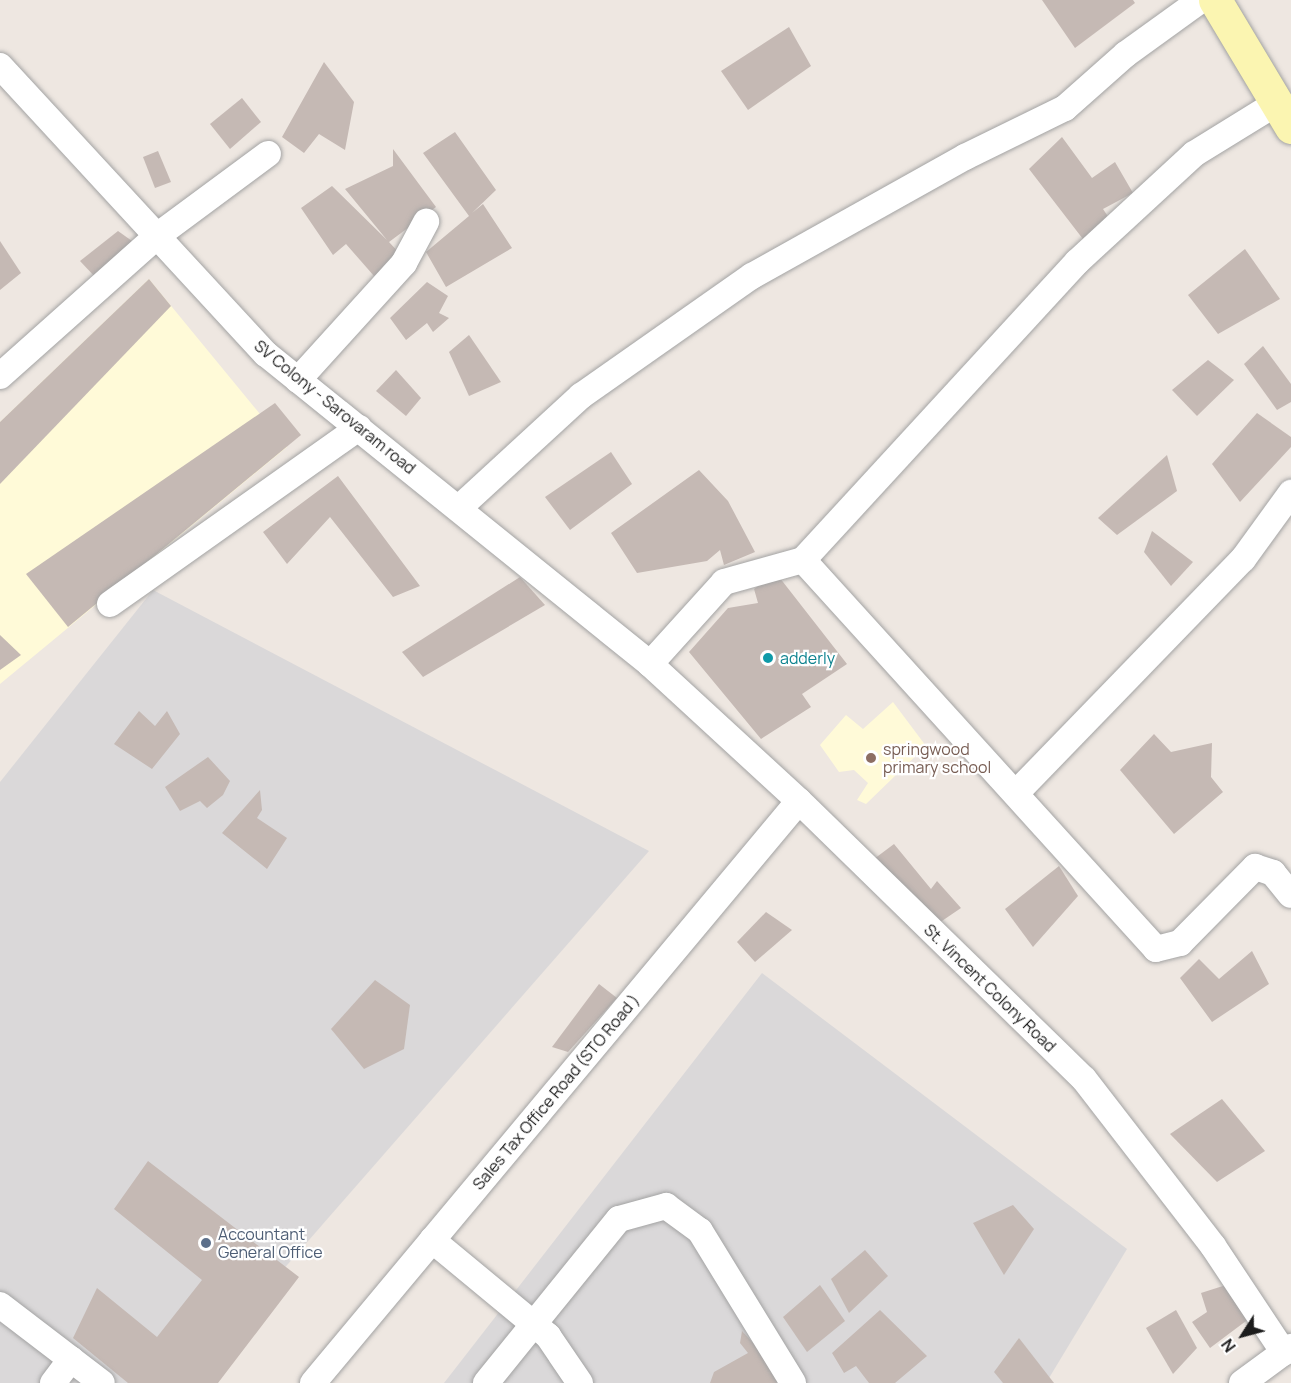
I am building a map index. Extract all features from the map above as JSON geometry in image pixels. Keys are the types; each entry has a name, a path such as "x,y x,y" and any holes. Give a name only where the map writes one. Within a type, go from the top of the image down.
{"main road":[{"path":"1215,0 1283,116"}],"street":[{"path":"459,508 581,396 752,276 965,157 1065,108 1126,54 1201,0"},
{"name":"SV Colony - Sarovaram road","path":"0,66 266,354 650,664"},
{"path":"650,664 724,582 803,560 1077,262 1194,154 1283,116"},
{"path":"0,376 157,236 268,154"},
{"path":"298,380 404,263 426,222"},
{"path":"110,604 359,429"},
{"path":"1018,791 1243,559 1291,493"},
{"path":"803,560 1018,791 1156,949 1180,943 1255,867 1273,873 1291,895"},
{"name":"St. Vincent Colony Road","path":"650,664 800,801 1084,1079 1213,1246 1288,1350"},
{"name":"Sales Tax Office Road (STO Road )","path":"313,1383 800,801"},
{"path":"486,1383 532,1323 619,1220 666,1206 700,1231 793,1383"},
{"path":"432,1240 532,1323 580,1383"},
{"path":"0,1305 102,1383"},
{"path":"1242,1383 1288,1350"},
{"path":"52,1383 71,1359"}],"shaded area":[{"path":"149,279 287,447 0,684 0,422"},
{"path":"153,590 649,851 184,1383 0,1383 0,782"},
{"name":"springwood primary school","path":"893,702 926,746 866,804 857,800 868,783 854,770 839,772 820,745 846,715 863,729"},
{"path":"762,973 1127,1249 1046,1383 444,1383"}],"building":[{"path":"1042,0 1133,0 1135,3 1075,48"},
{"path":"789,27 811,66 748,110 721,71"},
{"path":"324,62 354,102 345,150 319,134 304,153 282,137"},
{"path":"242,98 261,122 230,149 210,124"},
{"path":"455,132 496,190 472,213 483,204 512,248 446,287 426,252 469,216 423,153"},
{"path":"1062,137 1092,178 1115,162 1133,193 1103,209 1109,218 1086,243 1029,169"},
{"path":"393,149 436,207 389,242 402,256 374,276 346,244 333,255 301,208 332,186 387,240 345,189 393,166"},
{"path":"158,151 171,182 155,188 143,157"},
{"path":"118,231 139,246 96,278 80,261"},
{"path":"0,241 21,273 0,290"},
{"path":"1245,249 1280,299 1218,334 1188,295"},
{"path":"149,279 171,306 0,484 0,422"},
{"path":"427,282 448,296 439,313 449,318 433,332 427,323 406,340 390,318"},
{"path":"469,335 501,382 469,396 449,352"},
{"path":"1263,346 1291,384 1291,402 1277,410 1244,364"},
{"path":"1208,360 1234,380 1197,416 1172,390"},
{"path":"396,370 421,398 406,416 376,391"},
{"path":"275,403 301,435 68,627 26,574"},
{"path":"1257,413 1291,437 1291,447 1240,502 1212,464"},
{"path":"611,452 632,484 570,530 545,497"},
{"path":"1167,455 1177,491 1117,535 1098,518"},
{"path":"699,470 728,501 755,552 724,565 720,550 707,561 637,573 611,533"},
{"path":"338,476 420,586 393,597 330,517 287,564 263,532"},
{"path":"1152,531 1193,562 1171,586 1144,552"},
{"name":"adderly","path":"776,573 847,664 802,694 811,707 761,739 689,652 728,608 758,603 754,589"},
{"path":"520,577 545,605 423,677 402,652"},
{"path":"0,635 21,655 0,670"},
{"path":"139,711 155,726 167,711 180,734 152,769 114,744"},
{"path":"1154,734 1171,752 1212,743 1211,777 1223,792 1174,834 1120,770"},
{"path":"208,757 230,781 223,795 207,808 200,801 180,811 165,787"},
{"path":"260,790 262,810 257,818 287,838 267,869 222,833"},
{"path":"894,844 931,889 937,881 961,908 936,925 874,859"},
{"path":"1059,866 1078,896 1033,947 1005,909"},
{"path":"766,912 792,930 755,962 737,942"},
{"path":"1252,951 1269,984 1212,1022 1180,978 1199,959 1219,979"},
{"path":"375,980 410,1005 404,1049 364,1069 331,1029"},
{"path":"599,984 617,998 568,1052 552,1047"},
{"path":"1222,1099 1265,1151 1217,1182 1170,1134"},
{"name":"Accountant General Office","path":"148,1161 299,1277 218,1383 128,1383 73,1338 97,1288 157,1337 202,1280 114,1209"},
{"path":"1013,1205 1034,1229 1004,1275 973,1223"},
{"path":"865,1250 888,1276 849,1313 831,1279"},
{"path":"820,1285 845,1321 807,1352 783,1317"},
{"path":"1226,1285 1250,1318 1210,1348 1192,1322 1207,1312 1201,1293"},
{"path":"880,1310 927,1356 895,1383 869,1383 856,1366 844,1373 832,1353"},
{"path":"1176,1310 1197,1348 1173,1374 1146,1328"},
{"path":"742,1331 785,1377 776,1383 710,1383 714,1372 748,1353 740,1343"},
{"path":"1019,1338 1054,1383 1003,1383 994,1372"}],"place":[{"name":"adderly","path":"768,658"},
{"name":"springwood primary school","path":"871,758"},
{"name":"Accountant General Office","path":"206,1243"}]}
